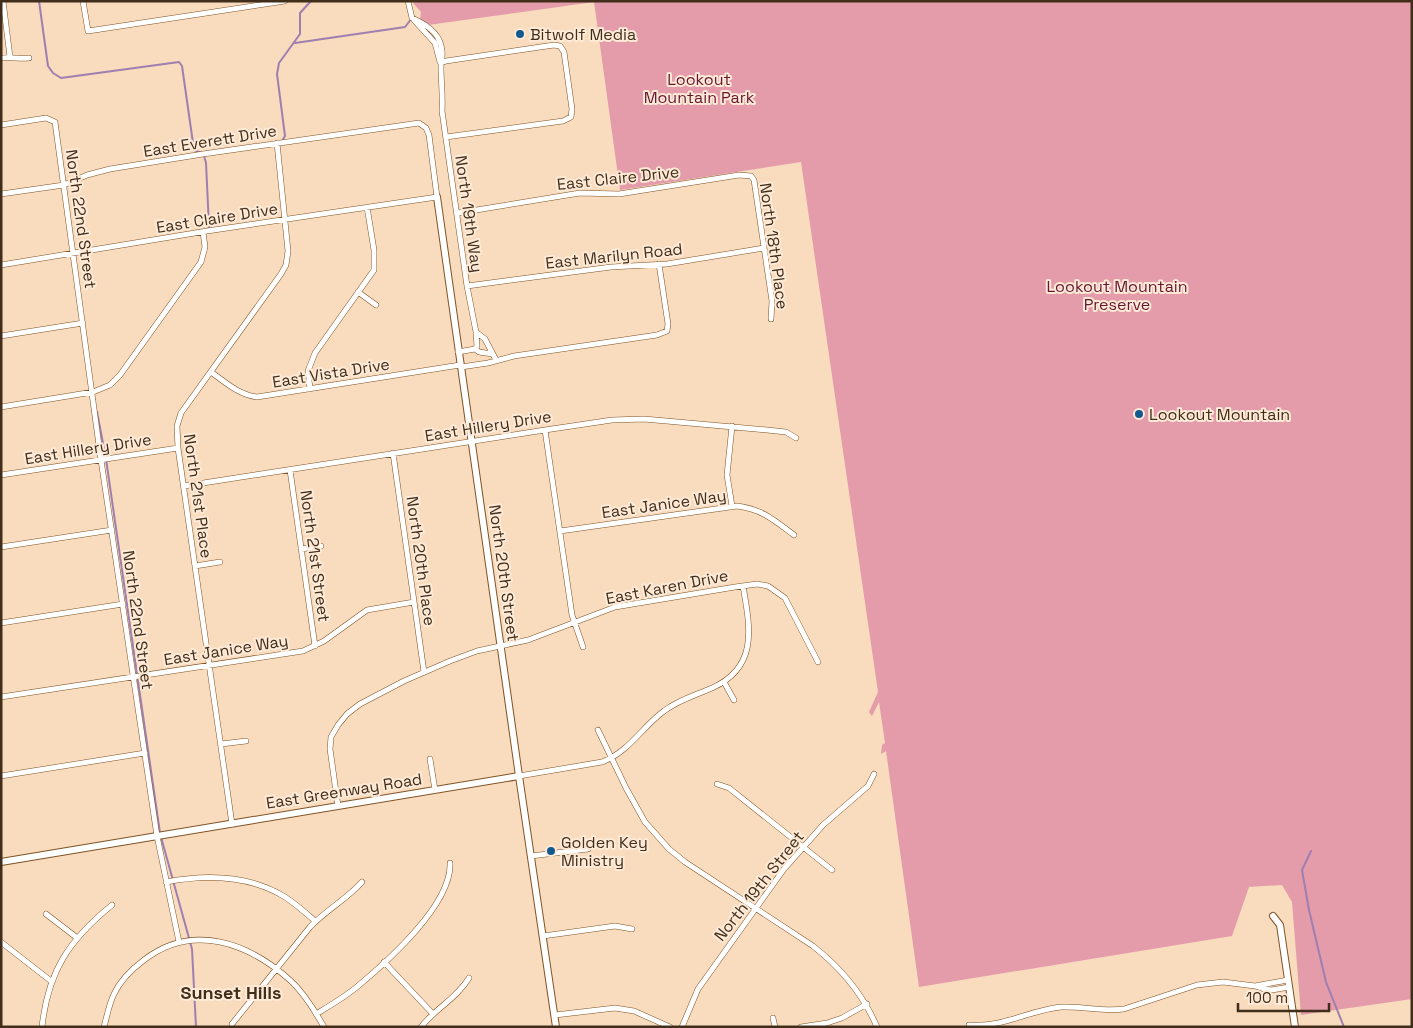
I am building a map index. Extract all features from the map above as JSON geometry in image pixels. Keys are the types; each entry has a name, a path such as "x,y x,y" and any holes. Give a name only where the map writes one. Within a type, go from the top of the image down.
{"street":[{"path":"3,1 10,57"},
{"path":"83,1 88,31 285,1"},
{"name":"North 19th Way","path":"408,1 412,18 422,22 436,34 441,42 442,111 467,286 476,332 485,338 496,360"},
{"path":"441,63 554,45 560,46 564,52 572,117 563,121 446,137"},
{"path":"1,58 10,57 15,60 29,58"},
{"name":"North 22nd Street","path":"1,125 46,118 55,122 157,836 179,942"},
{"name":"East Everett Drive","path":"1,194 64,185 87,175 110,169 413,123 424,125"},
{"name":"North 20th Street","path":"424,125 428,135 556,1027"},
{"name":"North 21st Place","path":"232,824 178,448 177,426 178,420 284,269 288,251 277,143"},
{"name":"East Claire Drive","path":"458,213 580,193 619,194 739,175 751,176"},
{"name":"North 18th Place","path":"751,176 754,180 772,301 771,319"},
{"name":"East Claire Drive","path":"1,265 437,197"},
{"path":"310,389 308,371 311,359 374,270 374,250 367,207"},
{"path":"1,407 93,392 110,385 118,378 201,262 205,246 203,232"},
{"name":"East Marilyn Road","path":"467,286 611,267 659,264 764,248"},
{"name":"East Vista Drive","path":"211,372 248,396 265,396 481,364 496,360 657,335 668,331 659,264"},
{"path":"358,292 376,305"},
{"path":"154,316 160,320"},
{"path":"1,336 83,323"},
{"path":"475,349 477,346 476,332"},
{"path":"458,352 475,349 493,354"},
{"path":"481,364 482,352"},
{"name":"East Hillery Drive","path":"184,486 545,430 637,418 786,432 796,438"},
{"path":"732,426 727,475 732,506"},
{"path":"545,430 574,623 583,647"},
{"name":"East Hillery Drive","path":"1,475 178,448"},
{"name":"North 20th Place","path":"393,453 424,672"},
{"name":"North 21st Street","path":"290,470 315,646"},
{"name":"East Janice Way","path":"560,531 732,506 754,509 766,514 794,535"},
{"path":"1,547 112,530"},
{"path":"301,549 321,546"},
{"path":"195,566 220,562"},
{"name":"East Karen Drive","path":"338,806 330,749 331,738 347,714 360,704 450,660 528,640 620,606 757,584 768,586 785,598 818,662"},
{"path":"734,700 724,682 742,664 749,646 749,625 743,586"},
{"name":"East Janice Way","path":"1,697 303,651 315,646 367,610 414,602"},
{"path":"1,623 123,604"},
{"name":"East Greenway Road","path":"1,862 602,762 625,749 661,713 671,706 724,682"},
{"path":"598,730 641,815 656,835 685,862 813,946 828,958 843,972 867,1004 877,1027"},
{"path":"221,744 246,740"},
{"path":"1,776 145,753"},
{"path":"430,759 435,790"},
{"name":"North 19th Street","path":"682,1027 698,989 755,908 803,846 837,812 868,786 874,774"},
{"path":"717,784 729,788 832,870"},
{"path":"531,856 588,849"},
{"path":"316,1014 358,986 418,928 443,893 449,878 450,863"},
{"path":"166,882 212,876 249,882 263,886 285,897 315,921"},
{"path":"232,1024 275,968 315,921 337,902 353,892 362,882"},
{"path":"42,1027 51,981 62,958 76,937 112,904"},
{"path":"46,914 76,937"},
{"path":"1273,916 1280,926 1295,1027"},
{"path":"543,936 615,926 632,929"},
{"path":"104,1027 114,993 124,978 154,953 179,942 200,940 225,942 248,950 275,968 292,982 308,1000 324,1027"},
{"path":"1,942 51,981"},
{"path":"384,962 433,1014"},
{"path":"420,1027 461,990 469,978"},
{"path":"970,1024 984,1025 1010,1021 1064,1007 1112,1011 1124,1009 1197,985 1209,983 1222,982 1280,988 1288,984"},
{"path":"1267,987 1279,982 1288,984"},
{"path":"1279,982 1280,988"},
{"path":"801,1027 827,1023 842,1018 867,1004"},
{"path":"554,1015 615,1008 634,1011 670,1027"},
{"path":"773,1018 775,1027"}],"green space":[{"name":"Lookout Mountain Preserve","path":"413,1 1412,1 1412,999 1301,1015 1292,902 1282,885 1249,887 1232,936 919,987 886,751 881,754 882,745 885,743 879,702 872,716 869,712 878,692 801,162 620,190 594,2 428,25 420,20 421,12"}],"waterway":[{"path":"39,1 48,66 53,73 61,78 179,62 182,66 194,150 201,153"},
{"path":"282,141 285,136 277,74 279,63 300,34 300,13 311,1"},
{"path":"295,43 405,27 412,18"},
{"path":"204,156 206,163 209,227 207,230"},
{"path":"97,412 106,459 160,833"},
{"path":"161,837 192,949 196,1027"},
{"path":"1311,851 1302,870 1309,910 1326,982 1344,1027"}],"place":[{"name":"Bitwolf Media","path":"520,34"},
{"name":"Lookout Mountain","path":"1139,414"},
{"name":"Golden Key Ministry","path":"551,851"}],"district":[{"name":"Sunset Hills","path":"231,992"}],"park label":[{"name":"Lookout Mountain Park","path":"699,88"}]}
